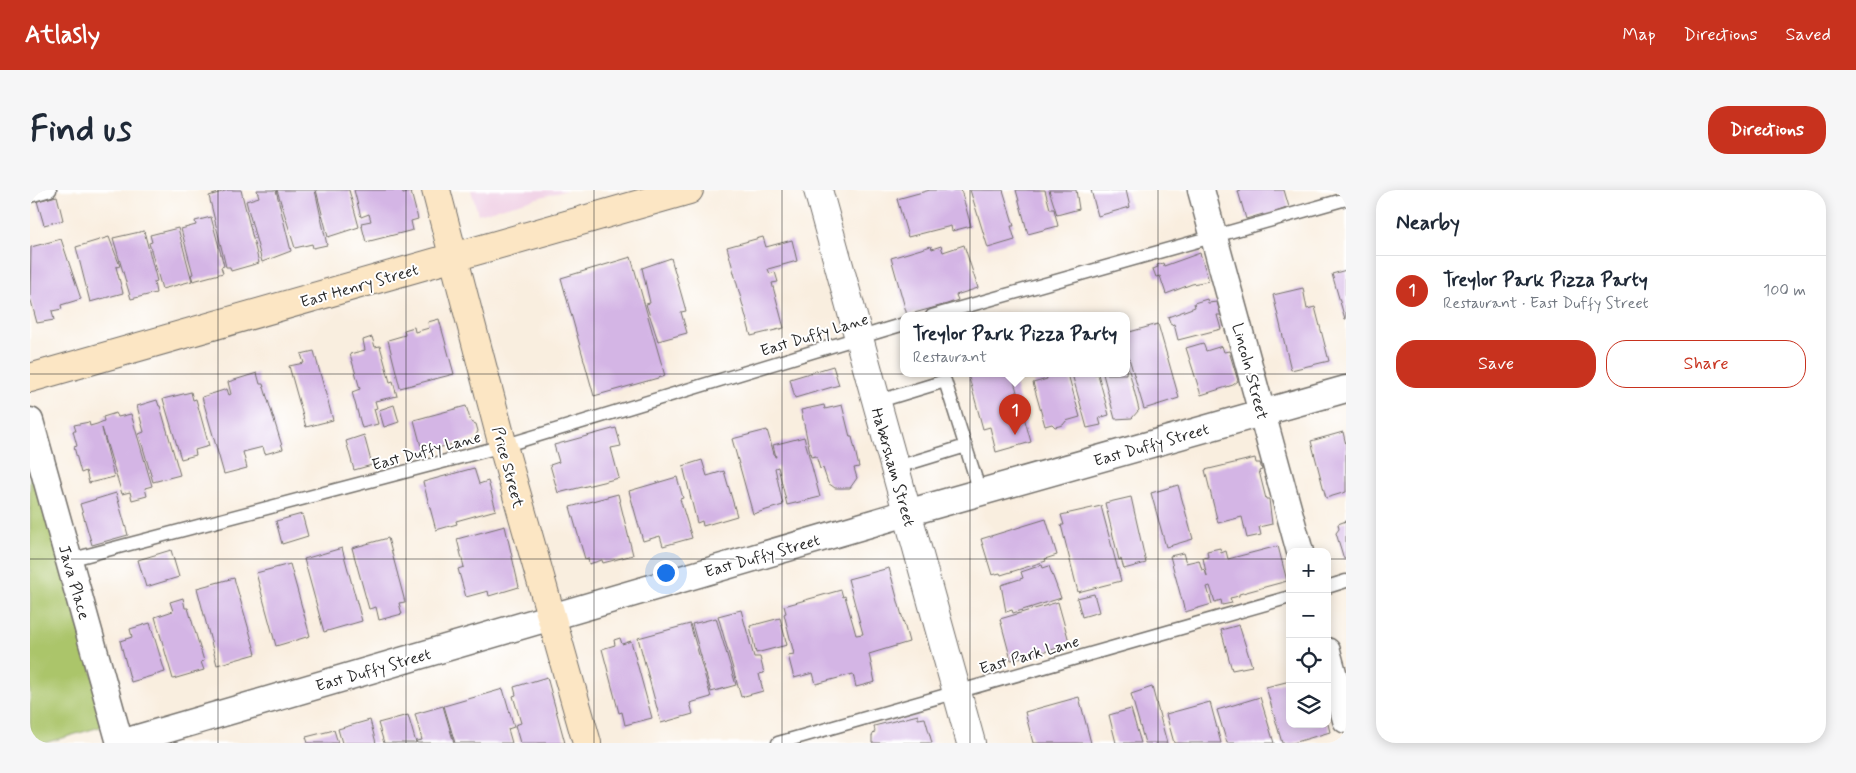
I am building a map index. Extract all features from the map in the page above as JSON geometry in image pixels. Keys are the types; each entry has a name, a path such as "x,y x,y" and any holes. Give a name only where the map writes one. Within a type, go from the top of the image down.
{"main road":[{"name":"Price Street","path":"436,190 503,446 587,743"},
{"name":"East Henry Street","path":"30,378 689,190"}],"street":[{"name":"Habersham Street","path":"818,190 971,743"},
{"name":"Lincoln Street","path":"1201,190 1299,548"},
{"name":"East Duffy Street","path":"121,743 907,513 1346,389"},
{"name":"Java Place","path":"30,421 121,743"},
{"path":"1331,666 1346,720"}],"lane":[{"path":"30,196 50,190"},
{"path":"946,312 1346,199"},
{"name":"East Duffy Lane","path":"69,560 503,446 900,325"},
{"path":"876,402 944,377 980,492"},
{"path":"894,468 966,446"},
{"path":"1331,585 1346,581"},
{"name":"East Park Lane","path":"778,743 1286,598"}],"shaded area":[{"path":"471,190 567,190 478,214"}],"green space":[{"path":"30,455 107,725 45,743 30,743"}],"building":[{"path":"228,190 241,190 259,263 231,271 230,267 226,267 209,196"},
{"path":"257,190 276,190 291,251 262,262 246,201 259,197"},
{"path":"277,190 315,190 327,245 313,248 312,244 295,248"},
{"path":"316,190 349,190 359,227 328,237"},
{"path":"354,190 402,190 403,194 411,192 418,219 411,221 413,230 366,242 361,223 371,221 369,214 361,217"},
{"path":"930,190 961,190 971,226 952,231 951,226 908,237 897,199"},
{"path":"970,190 1003,190 1014,226 1011,226 1015,240 988,248"},
{"path":"1016,190 1045,190 1050,209 1054,209 1058,226 1028,234"},
{"path":"1049,190 1076,190 1079,209 1057,215"},
{"path":"1091,190 1126,190 1130,207 1098,216"},
{"path":"1284,190 1289,207 1263,217 1263,214 1246,219 1238,191"},
{"path":"57,196 63,220 44,225 37,201"},
{"path":"211,217 224,266 221,267 223,273 193,281 191,275 193,274 181,229 196,225 195,221"},
{"path":"178,228 192,281 162,289 149,243 152,242 150,235"},
{"path":"144,231 157,281 154,282 156,293 131,299 113,238"},
{"path":"109,237 120,266 116,267 123,293 90,302 76,247"},
{"path":"763,237 766,247 792,240 797,261 768,269 770,274 775,272 778,282 772,283 784,328 751,336 727,247"},
{"path":"61,239 81,299 61,305 62,309 52,311 54,320 37,323 30,297 31,247"},
{"path":"964,245 978,288 956,295 958,300 947,304 918,312 906,312 891,258 931,246 932,249 941,246 943,252"},
{"path":"1200,253 1209,281 1192,284 1166,294 1160,276 1156,277 1153,269 1158,267 1157,265 1163,263 1164,266"},
{"path":"631,257 665,376 594,396 561,278"},
{"path":"671,258 686,311 681,312 687,333 658,341 646,304 650,303 642,268"},
{"path":"1346,270 1346,319 1345,319 1332,274"},
{"path":"1303,288 1307,309 1315,307 1329,361 1291,370 1273,295"},
{"path":"1207,299 1208,303 1217,302 1221,315 1217,315 1221,329 1178,340 1174,324 1171,325 1168,317 1195,307 1194,303"},
{"path":"439,319 454,374 400,388 388,340 405,335 404,330 414,327 415,332 429,328 428,322"},
{"path":"1158,324 1179,398 1144,409 1130,362 1130,332"},
{"path":"372,337 375,347 380,346 390,382 393,381 397,396 375,401 377,408 374,409 378,424 362,428 352,392 360,389 350,354 365,350 363,340"},
{"path":"1203,343 1206,351 1222,346 1224,352 1229,351 1238,381 1233,385 1201,395 1186,348"},
{"path":"314,351 333,420 306,427 289,366 304,363 301,354"},
{"path":"833,366 839,385 795,398 790,379"},
{"path":"257,373 260,384 263,384 283,449 265,454 263,447 243,452 247,468 224,474 202,397 227,389 229,395 231,394 228,382"},
{"path":"1130,374 1139,410 1132,418 1115,419 1104,377 1130,377"},
{"path":"969,377 1013,377 1031,442 996,452 990,427 983,429"},
{"path":"1047,377 1069,377 1080,417 1066,421 1063,425 1055,427 1052,424 1045,426 1033,383 1047,379"},
{"path":"1073,377 1099,377 1109,415 1099,418 1101,425 1087,428"},
{"path":"191,392 193,400 196,399 209,446 195,450 196,455 181,459 163,399"},
{"path":"157,400 180,475 153,482 139,434 144,432 137,406"},
{"path":"394,405 399,422 384,427 379,410"},
{"path":"824,405 825,409 842,405 859,467 854,468 857,478 850,488 835,488 828,483 823,468 820,469 816,456 811,457 801,410"},
{"path":"466,406 471,422 476,424 478,431 475,438 427,451 426,448 422,450 414,420"},
{"path":"116,413 118,417 131,414 152,486 145,488 147,496 132,500 130,492 122,494 102,428 114,477 89,483 86,471 81,473 74,447 77,446 73,431 76,431 74,425 89,422 90,426 97,424 104,421 103,417"},
{"path":"616,428 621,446 611,448 619,478 558,493 550,465 559,462 554,445"},
{"path":"767,430 775,457 773,445 804,437 820,497 787,505 778,467 775,468 783,505 753,514 732,439"},
{"path":"1343,432 1346,445 1346,492 1326,498 1311,441"},
{"path":"364,435 372,465 354,470 346,441"},
{"path":"1255,458 1256,463 1260,463 1262,470 1259,471 1266,499 1269,499 1272,524 1259,527 1261,535 1247,538 1242,517 1218,523 1205,470"},
{"path":"702,460 707,476 724,471 737,516 703,526 702,521 697,523 683,466"},
{"path":"474,468 479,484 488,481 496,510 456,521 457,524 436,530 423,482"},
{"path":"677,477 683,498 680,499 692,538 663,546 660,536 643,541 629,491"},
{"path":"1178,485 1193,539 1166,547 1151,493"},
{"path":"116,493 128,535 92,545 80,504"},
{"path":"618,494 633,555 603,563 602,560 589,564 588,558 585,559 570,507"},
{"path":"1131,497 1146,563 1124,569 1121,559 1119,560 1105,503"},
{"path":"1101,506 1121,581 1078,592 1061,525 1064,525 1061,515"},
{"path":"302,514 308,536 282,544 276,521"},
{"path":"1046,519 1057,555 1045,559 1046,561 1001,575 1000,573 992,575 981,539"},
{"path":"1346,521 1346,558 1344,559 1336,533 1339,529 1338,524"},
{"path":"505,526 519,587 489,596 488,591 466,597 458,569 464,567 457,539"},
{"path":"388,538 405,602 399,603 402,614 379,620 376,607 369,609 352,548"},
{"path":"1278,546 1286,581 1239,594 1239,596 1230,598 1232,603 1222,605 1221,600 1215,602 1210,586 1207,587 1212,604 1185,612 1170,556 1183,553 1186,563 1199,560 1202,570 1205,569 1207,577 1203,558 1208,557 1207,551 1220,548 1221,553 1226,551 1228,559"},
{"path":"342,548 362,621 324,632 304,559"},
{"path":"171,550 179,577 146,587 138,560"},
{"path":"290,564 310,636 276,646 256,573"},
{"path":"1042,565 1043,568 1049,566 1061,598 1013,613 1012,610 1006,612 1001,585 1023,578 1021,572"},
{"path":"889,568 909,642 869,654 875,682 856,687 853,674 816,684 813,673 794,678 788,655 794,654 784,614 786,613 784,606 841,590 843,597 845,596 856,635 863,634 848,579"},
{"path":"234,578 256,654 217,665 197,588"},
{"path":"1094,594 1099,612 1082,617 1077,598"},
{"path":"183,598 185,608 188,608 204,661 201,662 204,670 173,679 155,617 173,611 170,602"},
{"path":"1058,602 1070,645 1011,660 1000,619"},
{"path":"741,610 754,657 760,657 764,673 759,674 763,691 741,697 718,616"},
{"path":"716,618 736,685 711,692 692,624"},
{"path":"780,618 787,645 756,653 750,626"},
{"path":"150,623 165,672 131,682 120,641 132,637 130,629"},
{"path":"690,624 711,697 690,703 693,714 661,723 638,638"},
{"path":"1239,625 1252,666 1232,670 1221,630"},
{"path":"620,638 622,644 631,641 652,718 625,725 622,712 619,713 602,649 615,645 614,640"},
{"path":"547,677 565,743 520,743 515,725 521,723 513,696 516,695 514,687"},
{"path":"1286,682 1286,728 1329,728 1330,732 1293,743 1282,743 1266,687"},
{"path":"1152,687 1167,743 1145,743 1131,694"},
{"path":"503,689 514,727 508,729 512,743 455,743 444,706"},
{"path":"1079,697 1091,743 1033,743 1025,712"},
{"path":"1260,697 1274,743 1227,743 1217,710"},
{"path":"1210,702 1221,743 1174,743 1166,714"},
{"path":"443,706 454,743 417,743 416,741 422,740 415,714"},
{"path":"1131,709 1141,743 1116,743 1109,715"},
{"path":"408,715 416,743 384,743 378,723"},
{"path":"918,715 918,719 925,718 932,743 872,743 872,736 875,731 874,726"},
{"path":"370,720 376,743 342,743 338,729"},
{"path":"334,730 338,743 308,743 306,737"}],"place":[{"name":"Treylor Park Pizza Party","path":"1015,435"}]}
